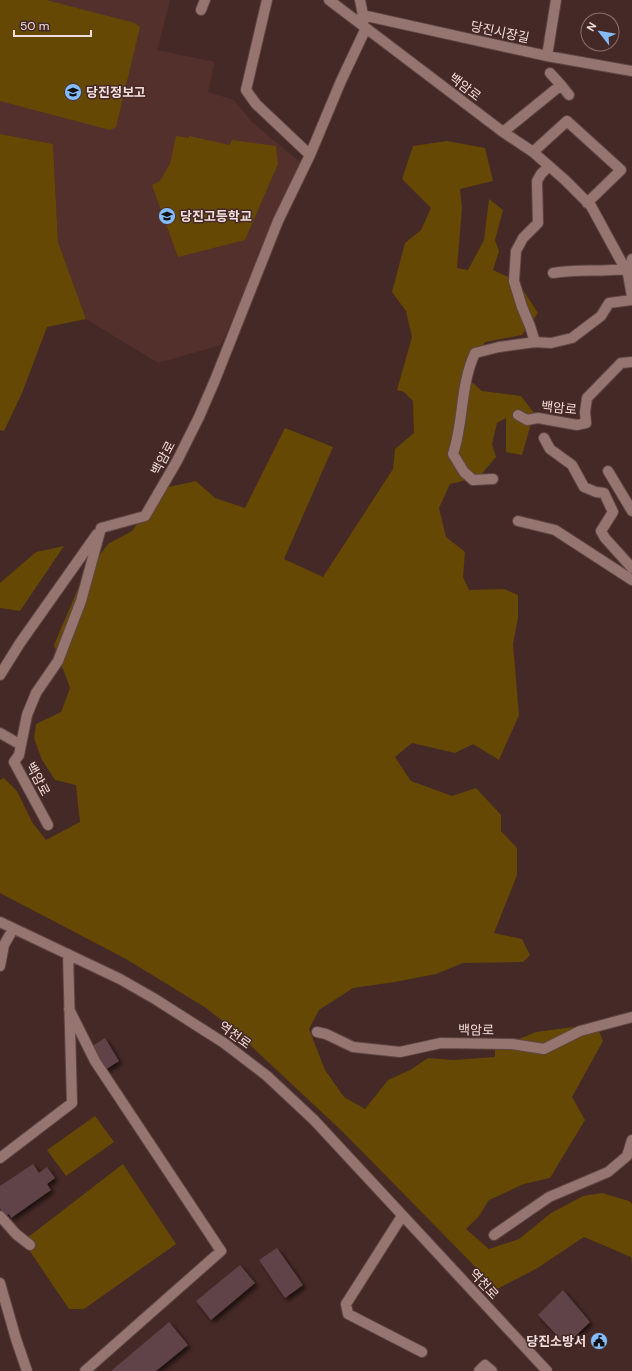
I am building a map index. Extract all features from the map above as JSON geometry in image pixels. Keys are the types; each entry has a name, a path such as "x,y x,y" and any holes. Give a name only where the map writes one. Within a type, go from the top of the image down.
{"street":[{"path":"201,10 205,0"},
{"path":"267,0 246,90 256,104 310,156"},
{"name":"백암로","path":"329,0 503,132 534,152 591,206 627,272 632,298 609,303 601,316 572,338 551,343 535,342 498,347 474,354 464,388 458,438 453,454 464,472 473,480 493,479"},
{"path":"360,0 366,28"},
{"path":"547,56 556,0"},
{"name":"당진시장길","path":"362,15 547,56 632,71"},
{"name":"백암로","path":"48,825 14,762 19,755 28,715 36,693 58,661 81,601 101,528 145,516 177,461 199,417 215,380 278,221 310,156 341,81 366,28"},
{"path":"550,73 569,94"},
{"path":"503,132 561,85"},
{"path":"534,152 566,121 621,170 588,203"},
{"path":"535,342 514,281 516,251 523,238 538,223 537,181 541,174 549,166"},
{"path":"553,273 566,271 627,272 632,259"},
{"name":"백암로","path":"518,415 527,420 538,418 577,425 586,423 585,412 587,398 621,363 632,362"},
{"path":"544,438 550,449 572,465 584,487 596,492 604,493 613,512 601,531 605,538 632,568"},
{"path":"608,471 632,511"},
{"path":"518,521 555,530 632,580"},
{"path":"0,675 20,643 101,528"},
{"path":"0,733 21,745"},
{"name":"역천로","path":"0,922 120,979 155,999 214,1036 267,1076 314,1120 547,1371"},
{"path":"0,966 2,945 13,929"},
{"path":"0,1158 72,1103 68,954"},
{"path":"69,1008 95,1061 221,1251 84,1371"},
{"name":"백암로","path":"317,1032 326,1034 353,1047 400,1052 441,1043 512,1044 544,1049 580,1031 632,1017"},
{"path":"494,1235 550,1197 608,1172 626,1156 632,1140"},
{"path":"0,1216 16,1234 30,1245"},
{"path":"402,1216 346,1304 348,1314 422,1352"},
{"path":"0,1283 27,1371"},
{"path":"479,1371 485,1365 492,1371"}],"shaded area":[{"name":"당진고등학교","path":"0,0 170,0 157,50 215,62 208,92 234,100 252,122 301,163 221,345 158,363 86,319 58,242 53,144 0,134"},
{"name":"당진정보고","path":"0,0 46,0 135,23 140,27 116,127 110,130 0,101"},
{"path":"0,134 53,144 58,242 86,319 47,327 22,393 4,431 0,430"},
{"path":"176,136 189,138 189,136 230,145 232,140 276,146 278,164 245,240 178,257 152,185 160,181 170,164"},
{"path":"447,141 485,148 493,181 460,189 462,209 457,268 468,270 484,240 489,199 503,210 495,240 499,251 493,270 517,281 538,313 522,335 485,342 466,377 482,391 521,396 534,413 522,455 506,452 506,418 497,423 492,444 496,457 479,477 450,484 439,508 446,537 465,552 463,577 469,590 504,589 518,595 518,618 513,644 519,715 499,760 473,744 455,753 412,743 395,757 411,781 452,796 476,788 501,815 501,831 517,848 517,875 494,933 522,939 530,955 523,962 463,963 436,974 353,988 319,1010 309,1029 325,1070 344,1097 365,1109 388,1080 410,1070 428,1058 453,1060 495,1057 495,1042 519,1039 536,1032 596,1024 603,1041 572,1097 585,1120 550,1178 524,1184 489,1200 479,1216 466,1229 489,1249 519,1239 551,1213 583,1196 602,1193 629,1201 632,1204 632,1263 631,1257 584,1237 536,1269 497,1289 344,1133 234,1030 206,1008 126,959 0,893 0,780 4,778 17,791 32,822 46,840 80,822 76,785 55,780 42,760 34,738 36,724 61,712 70,688 54,645 83,577 108,544 132,531 164,488 196,481 215,498 245,508 285,428 333,447 284,559 323,577 393,469 395,449 414,433 413,401 404,392 397,390 412,337 406,311 392,292 405,243 421,230 431,208 402,179 413,146"},
{"path":"64,546 20,611 0,608 0,583 36,552"},
{"path":"95,1116 114,1142 66,1176 47,1150"},
{"path":"123,1164 176,1244 84,1309 69,1309 23,1241"}],"building":[{"path":"105,1038 119,1061 105,1070 91,1047"},
{"path":"33,1164 39,1173 47,1167 55,1178 47,1184 51,1190 11,1218 9,1214 5,1216 0,1208 0,1186"},
{"path":"277,1248 303,1285 285,1298 259,1260"},
{"path":"240,1265 255,1283 211,1320 196,1301"},
{"name":"당진소방서","path":"563,1290 590,1322 566,1345 538,1315"},
{"path":"169,1322 188,1345 156,1371 111,1371"}],"place":[{"name":"당진정보고","path":"73,92"},
{"name":"당진고등학교","path":"167,216"},
{"name":"당진소방서","path":"599,1341"}]}
